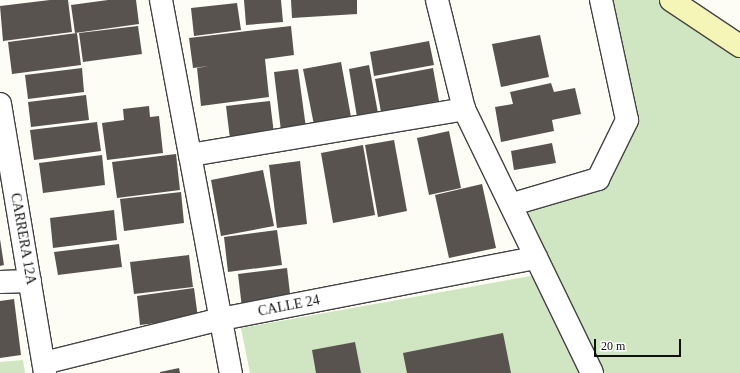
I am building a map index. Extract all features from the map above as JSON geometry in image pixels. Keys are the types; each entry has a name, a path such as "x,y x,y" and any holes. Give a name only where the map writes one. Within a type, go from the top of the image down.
{"street":[{"path":"161,0 232,373"},
{"path":"437,0 464,109 513,204 536,258 592,373"},
{"path":"513,204 598,179 627,120 601,0"},
{"path":"671,0 740,46"},
{"name":"CARRERA 12A","path":"0,104 2,128 30,281 44,368"},
{"path":"190,155 464,109"},
{"name":"CALLE 24","path":"44,368 221,319 536,258"},
{"path":"0,282 30,281"}],"green space":[{"path":"607,0 659,0 740,54 740,373 250,373 241,328 553,272 523,209 601,187 634,121"},
{"path":"23,360 25,373 0,373 0,362"}],"building":[{"path":"50,0 68,0 72,32 3,41 0,6"},
{"path":"108,0 136,0 139,24 75,33 71,5"},
{"path":"244,0 281,0 283,22 246,25"},
{"path":"291,0 357,0 357,14 292,18"},
{"path":"237,3 241,30 194,36 191,8"},
{"path":"138,26 142,54 83,62 79,33"},
{"path":"291,26 294,55 265,59 269,97 201,106 197,68 209,66 193,68 189,38"},
{"path":"77,33 81,65 12,74 8,42"},
{"path":"540,35 549,77 501,87 492,44"},
{"path":"429,41 434,65 374,76 370,52"},
{"path":"341,62 351,117 314,125 303,69"},
{"path":"369,65 378,113 357,117 349,69"},
{"path":"82,68 84,92 28,99 25,75"},
{"path":"433,68 439,101 381,112 375,79"},
{"path":"298,69 306,128 281,131 274,72"},
{"path":"551,83 554,92 575,88 581,114 552,120 554,131 501,142 495,107 513,104 510,92"},
{"path":"86,95 89,120 31,127 28,102"},
{"path":"270,101 274,134 230,139 226,106"},
{"path":"149,106 150,117 159,116 163,153 107,160 102,123 124,120 123,109"},
{"path":"97,122 101,151 34,160 30,130"},
{"path":"449,131 461,188 429,195 417,138"},
{"path":"394,140 407,211 378,217 365,145"},
{"path":"552,143 556,163 514,170 511,151"},
{"path":"363,145 375,215 333,223 321,153"},
{"path":"176,154 180,190 117,198 112,162"},
{"path":"102,155 105,185 43,193 39,163"},
{"path":"300,161 307,224 277,228 269,165"},
{"path":"263,170 274,226 221,236 211,180"},
{"path":"482,184 496,248 449,258 435,195"},
{"path":"181,192 184,223 124,231 120,199"},
{"path":"114,210 117,240 53,248 50,218"},
{"path":"277,230 282,265 228,272 224,237"},
{"path":"0,239 4,265 0,266"},
{"path":"119,244 122,267 58,275 54,252"},
{"path":"189,255 193,287 134,294 130,262"},
{"path":"287,268 291,302 242,308 238,274"},
{"path":"194,288 198,318 140,325 137,296"},
{"path":"14,299 21,355 0,358 0,301"},
{"path":"503,333 511,373 407,373 403,353"},
{"path":"355,342 361,373 316,373 312,350"},
{"path":"179,368 180,373 160,373 160,372"}]}
